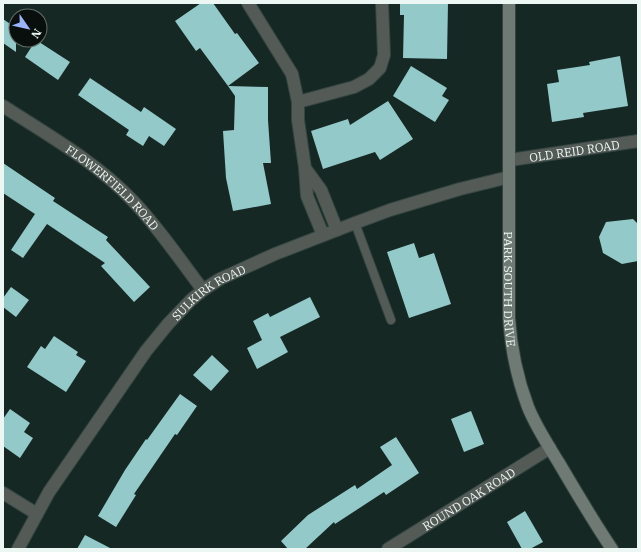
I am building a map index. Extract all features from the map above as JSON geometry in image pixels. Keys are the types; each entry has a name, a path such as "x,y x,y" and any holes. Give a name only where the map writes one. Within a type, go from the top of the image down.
{"street":[{"path":"248,3 292,74 298,102 298,120 305,168 307,196 323,236"},
{"path":"298,102 354,87 369,79 380,68 384,55 382,3"},
{"name":"PARK SOUTH DRIVE","path":"510,3 510,334 516,367 520,384 535,422 612,549"},
{"name":"FLOWERFIELD ROAD","path":"3,106 66,147 105,175 133,200 203,290"},
{"name":"OLD REID ROAD","path":"510,160 638,141"},
{"path":"305,168 321,190 337,230"},
{"name":"SULKIRK ROAD","path":"18,549 54,486 146,351 190,300 203,290 220,279 276,254 390,210 460,189 509,177"},
{"name":"ROUND OAK ROAD","path":"388,549 550,448"},
{"path":"3,493 37,514"}],"lane":[{"path":"355,223 391,320"}],"building":[{"path":"201,3 213,3 235,34 237,33 259,63 228,86 200,48 196,51 175,21"},
{"path":"400,3 448,3 447,59 403,58 404,15 400,15"},
{"path":"3,19 8,22 8,46 3,43"},
{"path":"10,48 16,48 16,52"},
{"path":"31,48 48,48 70,62 58,80 25,57"},
{"path":"620,56 628,106 583,113 584,117 552,122 547,84 559,82 557,70 590,65 589,62"},
{"path":"411,66 447,88 442,96 449,100 435,122 393,96"},
{"path":"90,78 141,112 144,107 176,129 164,146 149,136 143,146 126,135 129,130 78,95"},
{"path":"228,86 268,87 268,120 271,163 263,163 271,204 233,211 226,178 223,131 234,130 235,96"},
{"path":"388,101 413,139 380,160 375,152 323,169 311,131 348,119 350,125"},
{"path":"3,163 55,198 53,201 108,237 106,240 150,287 134,302 101,266 105,263 47,224 23,258 11,250 35,214 3,193"},
{"path":"633,219 638,224 638,261 622,264 603,253 599,237 606,222"},
{"path":"414,243 419,258 434,253 451,304 409,318 387,252"},
{"path":"11,287 29,300 16,317 3,307 3,298"},
{"path":"310,297 320,317 280,337 288,352 257,369 247,348 262,340 253,321 268,313 270,317"},
{"path":"54,336 78,352 76,355 86,361 66,392 27,367 41,346 45,349"},
{"path":"212,355 229,371 211,391 193,375"},
{"path":"180,394 197,406 177,435 175,434 134,494 136,495 116,527 98,516 125,470"},
{"path":"10,409 30,423 24,432 33,438 20,458 3,446 3,419"},
{"path":"471,411 484,444 464,452 451,419"},
{"path":"396,437 419,473 386,495 384,492 335,524 334,522 305,549 288,549 281,541 308,515 355,485 357,489 392,465 380,447"},
{"path":"525,511 543,542 530,549 522,549 507,522"},
{"path":"85,535 112,549 77,549"}]}
